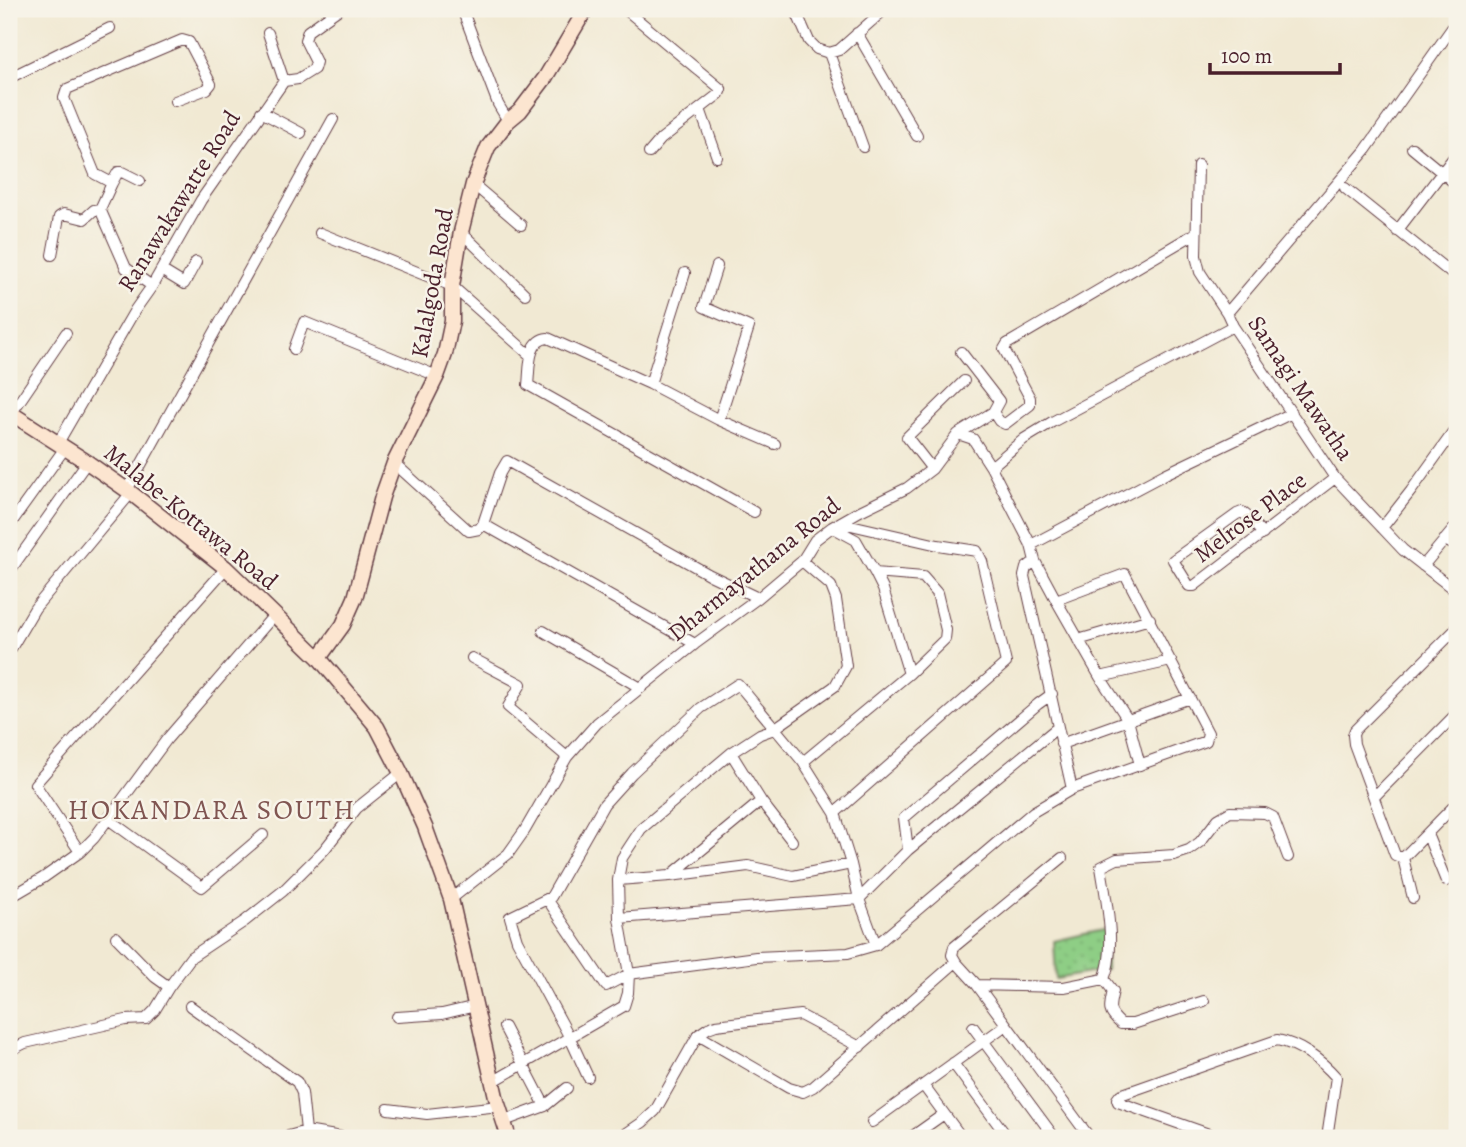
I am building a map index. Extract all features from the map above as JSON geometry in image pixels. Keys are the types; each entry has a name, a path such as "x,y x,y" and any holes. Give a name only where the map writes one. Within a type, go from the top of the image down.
{"main road":[{"name":"Kalalgoda Road","path":"319,657 343,625 355,598 394,463 445,354 452,321 452,286 461,232 474,184 488,147 545,78 586,9"},
{"name":"Malabe-Kottawa Road","path":"10,413 129,491 226,568 319,657 377,727 425,827 451,899 499,1106 509,1138"}],"street":[{"name":"Ranawakawatte Road","path":"9,526 61,446 135,310 152,286 201,200 284,81 298,79 314,69 316,62 305,40 308,31 339,9"},
{"path":"462,9 498,104 508,121"},
{"path":"625,9 721,89 719,94 661,139 649,153"},
{"path":"795,9 809,41 817,49 829,53 839,50 885,9"},
{"path":"1227,313 1365,151 1457,21"},
{"path":"9,78 110,28"},
{"path":"268,33 284,81"},
{"path":"857,33 917,136"},
{"path":"112,183 95,174 64,98 67,89 182,40 189,42 211,83 206,89 175,101"},
{"path":"829,53 863,147"},
{"path":"700,108 717,157"},
{"path":"261,112 301,134"},
{"path":"9,652 35,608 129,491 332,119"},
{"path":"1412,148 1457,185"},
{"path":"1397,231 1457,153"},
{"name":"Samagi Mawatha","path":"1198,165 1196,256 1200,272 1335,478 1403,550 1457,592"},
{"path":"140,181 118,172 100,209 126,268 152,286"},
{"path":"474,184 521,225"},
{"path":"1345,188 1452,274"},
{"path":"52,255 59,217 64,214 85,219 94,209 100,209"},
{"path":"461,232 525,294"},
{"path":"320,233 452,286 531,356"},
{"path":"993,412 999,421 1005,424 1030,404 1030,398 1004,349 1007,344 1196,233"},
{"path":"161,270 184,284 196,262"},
{"path":"717,266 704,307 749,327 719,420"},
{"path":"650,384 685,273"},
{"path":"294,349 304,322 437,376"},
{"path":"991,467 1024,439 1052,422 1233,326"},
{"path":"10,413 66,333"},
{"path":"754,512 528,385 531,356 536,343 541,338 548,338 650,384 719,420 775,443"},
{"path":"958,434 993,412 999,401 961,352"},
{"path":"932,469 907,437 964,382"},
{"path":"1031,545 1165,474 1292,413"},
{"path":"1382,528 1457,427"},
{"path":"958,434 973,439 991,467 1056,600 1128,720 1140,765"},
{"name":"Dharmayathana Road","path":"451,899 508,854 568,757 597,723 695,643 758,598 802,561 815,540 832,527 907,488 932,469 958,434"},
{"path":"394,463 469,531 479,529 483,524 500,473 507,461 709,575 758,598"},
{"path":"9,572 87,462"},
{"name":"Melrose Place","path":"1263,534 1242,512 1173,560 1189,586 1194,586 1263,534 1335,478"},
{"path":"835,813 1006,663 982,561 977,551 842,523"},
{"path":"483,524 695,643"},
{"path":"1423,566 1457,525"},
{"path":"832,527 856,540 875,573 883,589 909,674"},
{"path":"1444,540 1457,546"},
{"path":"494,1081 624,1006 629,974 619,918 618,880 622,858 641,829 731,753 760,734 774,729 835,687 846,666 836,599 831,586 802,561"},
{"path":"1035,561 1026,568 1024,576 1072,789"},
{"path":"80,852 35,783 226,568"},
{"path":"803,762 909,674 945,639 946,630 937,593 923,577 875,573"},
{"path":"547,899 606,986 629,974 756,957 848,953 876,945 1033,812 1072,789 1206,741 1208,733 1125,573 1056,600"},
{"path":"9,895 14,895 43,878 80,852 94,838 167,738 275,614"},
{"path":"1078,640 1150,619"},
{"path":"1403,858 1395,855 1353,735 1457,628"},
{"path":"543,631 639,687"},
{"path":"472,657 522,684 508,707 568,757"},
{"path":"1100,677 1171,661"},
{"path":"588,1077 517,940 510,916 551,897 604,804 632,772 701,708 738,684 803,762 835,813 859,899 876,945"},
{"path":"908,850 904,818 1052,694"},
{"path":"1061,744 1190,698"},
{"path":"1374,797 1457,712"},
{"path":"619,918 859,899 908,850 1058,727"},
{"path":"731,753 761,801 792,841"},
{"path":"9,1051 25,1042 146,1018 155,1010 191,957 245,921 283,891 324,850 357,808 401,774"},
{"path":"670,876 761,801"},
{"path":"1403,858 1457,803"},
{"path":"1104,979 1108,970 1110,929 1101,867 1117,859 1174,855 1189,850 1200,842 1218,818 1230,812 1265,813 1273,817 1288,857"},
{"path":"108,819 202,887 263,835"},
{"path":"1427,834 1446,881"},
{"path":"1062,858 954,947 952,956 977,985 1090,1138"},
{"path":"1403,858 1413,898"},
{"path":"618,880 748,866 793,876 851,864"},
{"path":"116,937 155,977 169,987"},
{"path":"698,1035 789,1088 803,1091 813,1087 957,962"},
{"path":"977,985 1064,988 1104,979"},
{"path":"1104,979 1113,992 1109,1008 1112,1017 1121,1024 1133,1024 1204,1001"},
{"path":"190,1006 297,1082 302,1093 306,1131"},
{"path":"397,1017 442,1014 476,1006"},
{"path":"614,1138 624,1135 655,1111 698,1035 716,1025 800,1015 860,1047"},
{"path":"872,1122 1006,1025"},
{"path":"504,1027 545,1105"},
{"path":"973,1027 1055,1138"},
{"path":"1220,1138 1118,1102 1117,1098 1277,1040 1290,1042 1328,1068 1336,1077 1327,1138"},
{"path":"953,1063 1008,1138"},
{"path":"923,1085 962,1138"},
{"path":"504,1121 545,1105 567,1088"},
{"path":"388,1109 427,1115 499,1106"},
{"path":"910,1138 944,1114"},
{"path":"282,1138 306,1131 347,1138"}],"green space":[{"path":"1106,929 1106,970 1056,979 1054,941"}],"district":[{"name":"HOKANDARA SOUTH","path":"212,809"}]}
